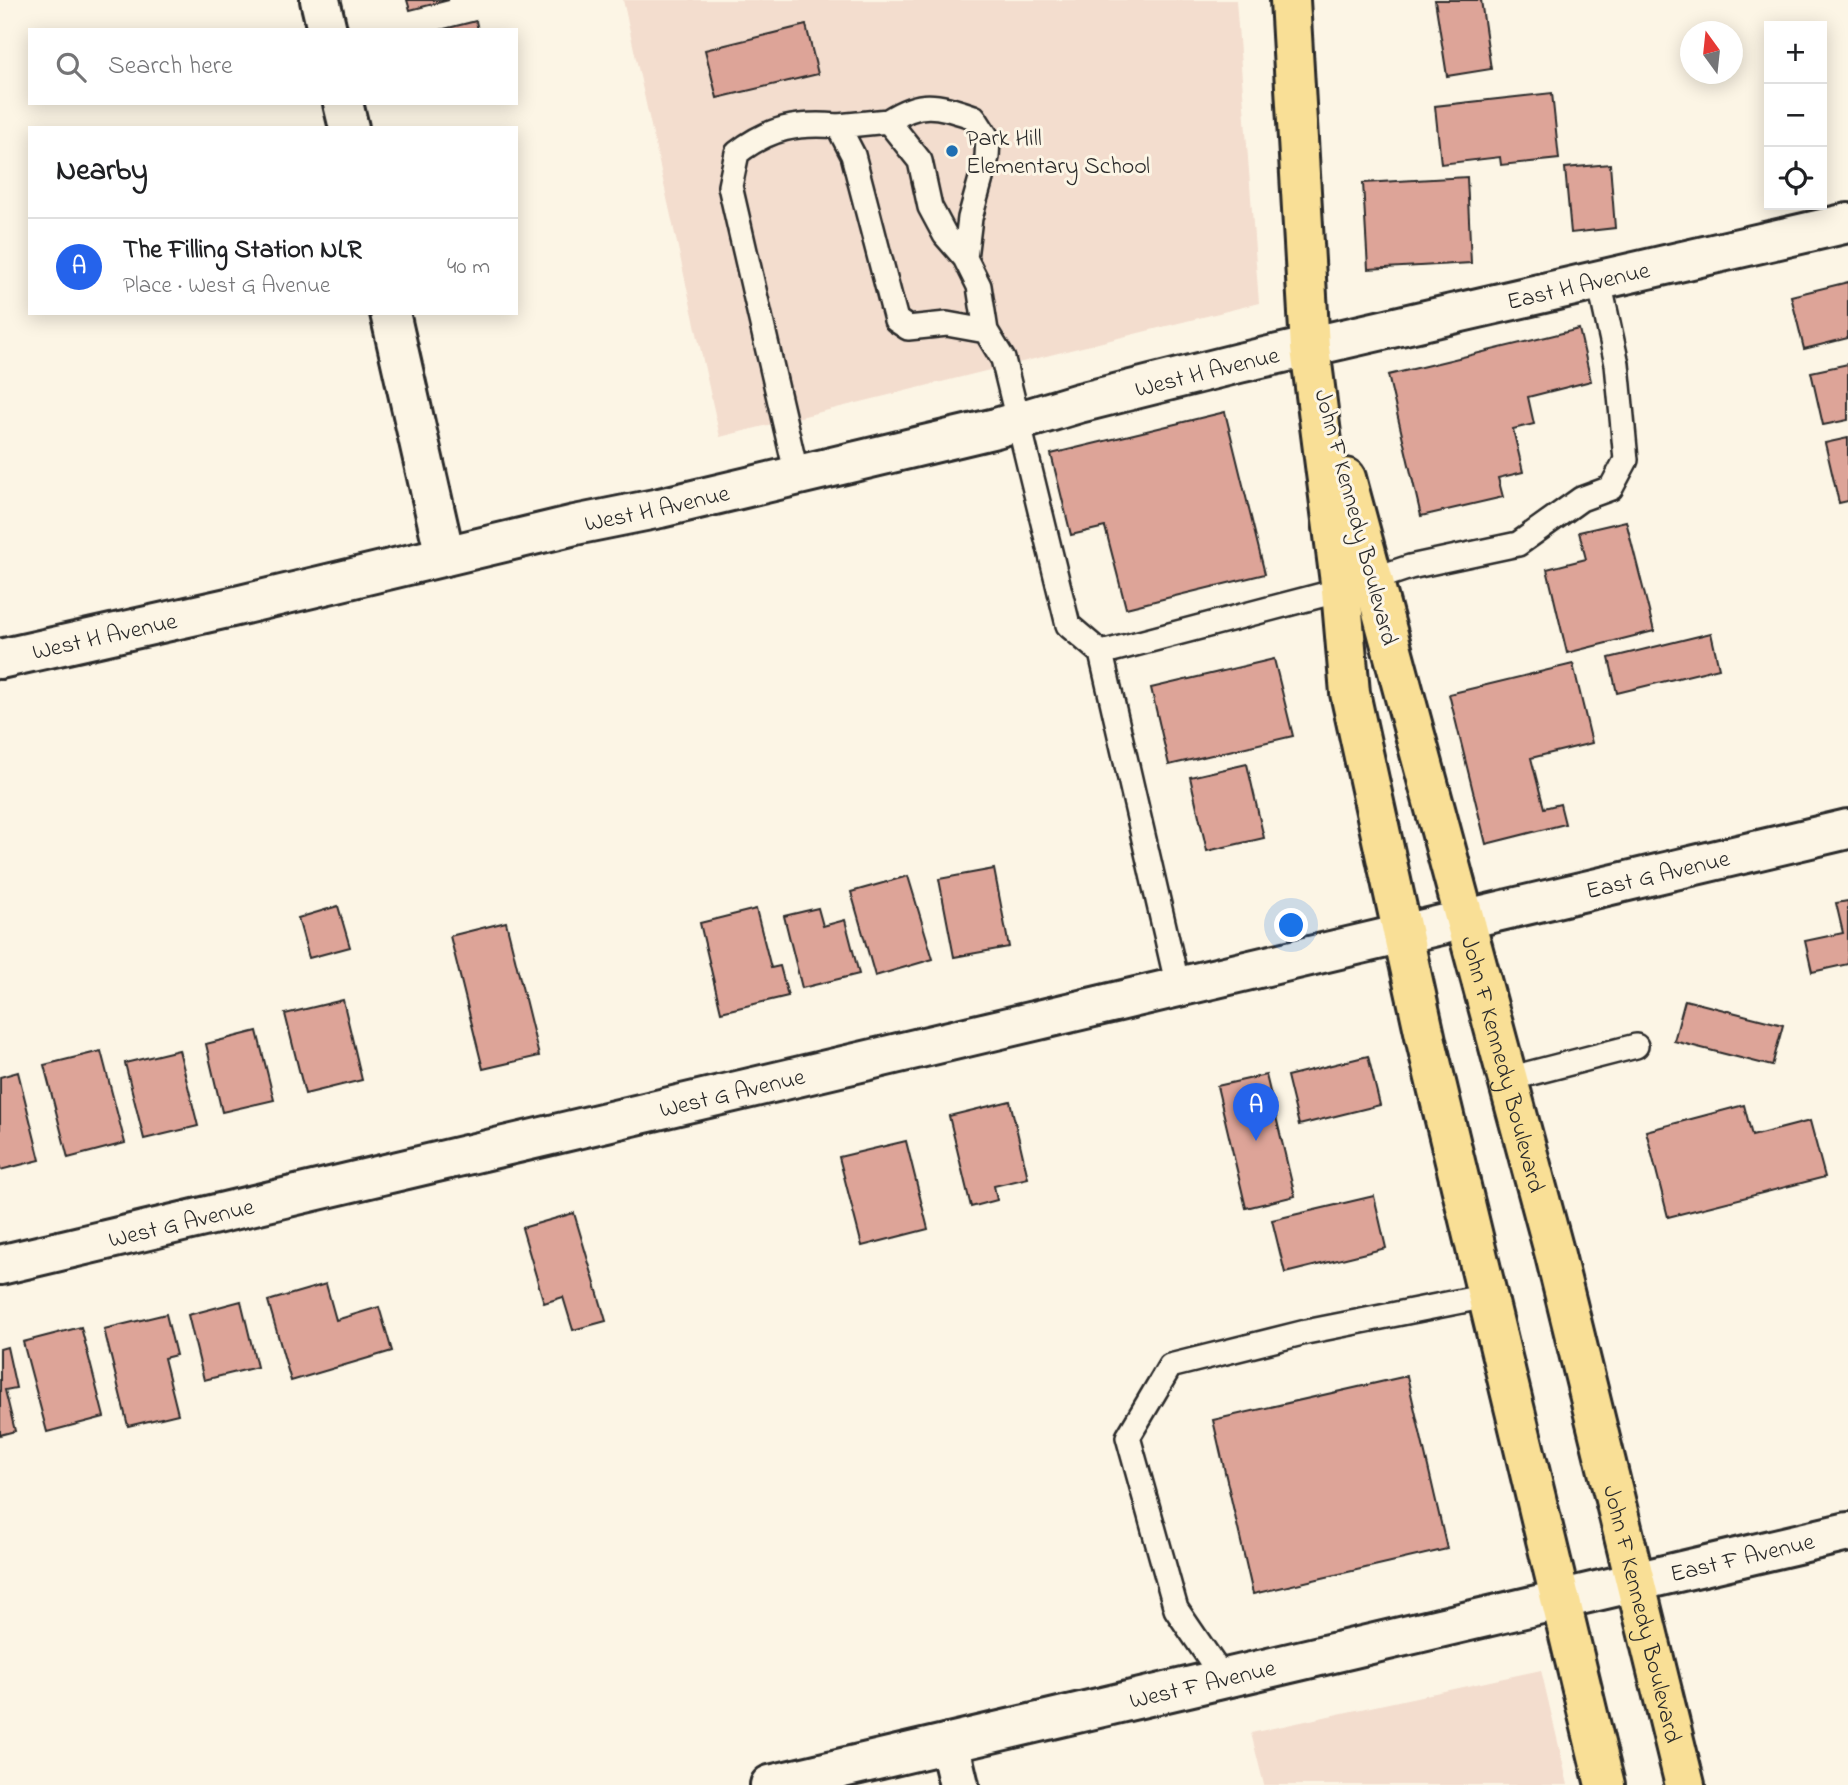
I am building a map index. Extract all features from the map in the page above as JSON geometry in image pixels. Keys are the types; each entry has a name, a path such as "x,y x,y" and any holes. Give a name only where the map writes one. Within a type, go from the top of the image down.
{"main road":[{"name":"John F Kennedy Boulevard","path":"1290,0 1310,348 1357,585 1465,919 1555,1255 1685,1785"},
{"name":"John F Kennedy Boulevard","path":"1357,585 1350,693 1426,1045 1605,1785"}],"street":[{"path":"320,0 327,28"},
{"path":"343,105 349,126"},
{"name":"East H Avenue","path":"1310,348 1848,223"},
{"path":"390,315 445,556"},
{"name":"West H Avenue","path":"0,659 797,475 1310,348"},
{"name":"East G Avenue","path":"1465,919 1848,829"},
{"name":"West G Avenue","path":"0,1265 1465,919"},
{"name":"East F Avenue","path":"1635,1582 1848,1532"},
{"name":"West F Avenue","path":"770,1785 1635,1582"},
{"path":"949,1743 959,1785"}],"lane":[{"path":"797,475 730,186 737,153 759,136 806,123 838,126 888,121 910,107 936,105 974,117 988,139 981,185 970,218 965,258"},
{"path":"888,121 920,160 930,208 945,235 965,258 979,286 986,331 1003,359 1068,625 1101,653 1178,987"},
{"path":"838,126 853,155 896,320 908,328 947,324 986,331"},
{"path":"1101,653 1357,585 1410,567 1518,544 1581,499 1611,488 1626,460 1617,364 1598,281"},
{"path":"1508,1079 1636,1046"},
{"path":"1223,1678 1176,1609 1128,1437 1170,1366 1306,1332 1487,1296"}],"shaded area":[{"name":"Park Hill Elementary School","path":"623,0 1236,0 1259,303 720,437"},
{"path":"1541,1670 1568,1785 1264,1785 1251,1733"}],"building":[{"path":"407,0 449,0 410,10"},
{"path":"1435,0 1481,0 1491,69 1447,76"},
{"path":"476,21 478,28 448,28"},
{"path":"806,25 818,74 717,98 705,50"},
{"path":"1552,93 1559,159 1501,165 1500,157 1441,164 1435,106"},
{"path":"1610,164 1615,228 1571,233 1565,168"},
{"path":"1467,177 1471,263 1368,269 1363,183"},
{"path":"1848,282 1848,338 1804,349 1791,296"},
{"path":"1579,329 1591,381 1528,397 1534,424 1513,429 1523,472 1498,478 1503,497 1421,516 1388,375"},
{"path":"1848,364 1848,420 1823,425 1811,372"},
{"path":"1225,412 1265,574 1126,608 1105,527 1071,535 1051,454"},
{"path":"1848,438 1848,501 1839,503 1825,443"},
{"path":"1626,521 1654,631 1567,653 1547,569 1586,559 1579,532"},
{"path":"1711,633 1719,668 1617,693 1609,658"},
{"path":"1274,659 1293,736 1169,765 1151,688"},
{"path":"1573,664 1592,743 1531,758 1544,808 1560,804 1565,824 1486,844 1449,694"},
{"path":"1247,764 1264,838 1207,851 1190,777"},
{"path":"994,869 1009,947 954,957 939,879"},
{"path":"908,876 933,959 875,976 851,892"},
{"path":"1848,901 1848,964 1812,972 1805,941 1843,933 1836,903"},
{"path":"338,906 350,947 309,958 298,918"},
{"path":"818,908 823,926 845,920 859,974 802,988 784,916"},
{"path":"756,909 771,968 780,966 788,996 721,1012 700,923"},
{"path":"506,922 539,1056 483,1069 450,936"},
{"path":"343,1000 362,1080 305,1094 285,1014"},
{"path":"1685,1000 1783,1025 1772,1066 1674,1041"},
{"path":"257,1031 274,1100 222,1112 206,1044"},
{"path":"179,1050 198,1126 144,1139 125,1063"},
{"path":"101,1051 125,1143 68,1158 44,1065"},
{"path":"1368,1056 1380,1105 1299,1125 1287,1076"},
{"path":"18,1072 40,1160 0,1170 0,1077"},
{"path":"1266,1075 1295,1196 1246,1208 1217,1086"},
{"path":"1010,1101 1028,1178 994,1186 997,1200 971,1207 949,1116"},
{"path":"1744,1105 1752,1136 1810,1121 1825,1177 1668,1217 1646,1131"},
{"path":"906,1141 928,1229 862,1246 839,1157"},
{"path":"1374,1196 1386,1248 1285,1273 1272,1220"},
{"path":"574,1213 606,1321 573,1330 563,1297 544,1303 522,1228"},
{"path":"326,1284 336,1320 379,1307 392,1351 291,1381 268,1301"},
{"path":"241,1301 257,1367 204,1380 188,1315"},
{"path":"166,1314 176,1355 164,1358 178,1414 128,1426 104,1329"},
{"path":"81,1327 104,1417 47,1432 23,1342"},
{"path":"7,1347 16,1388 5,1390 15,1431 0,1435 0,1349"},
{"path":"1407,1376 1447,1549 1253,1594 1213,1420"}],"place":[{"name":"Park Hill Elementary School","path":"952,151"},
{"name":"The Filling Station NLR","path":"1256,1141"}]}
